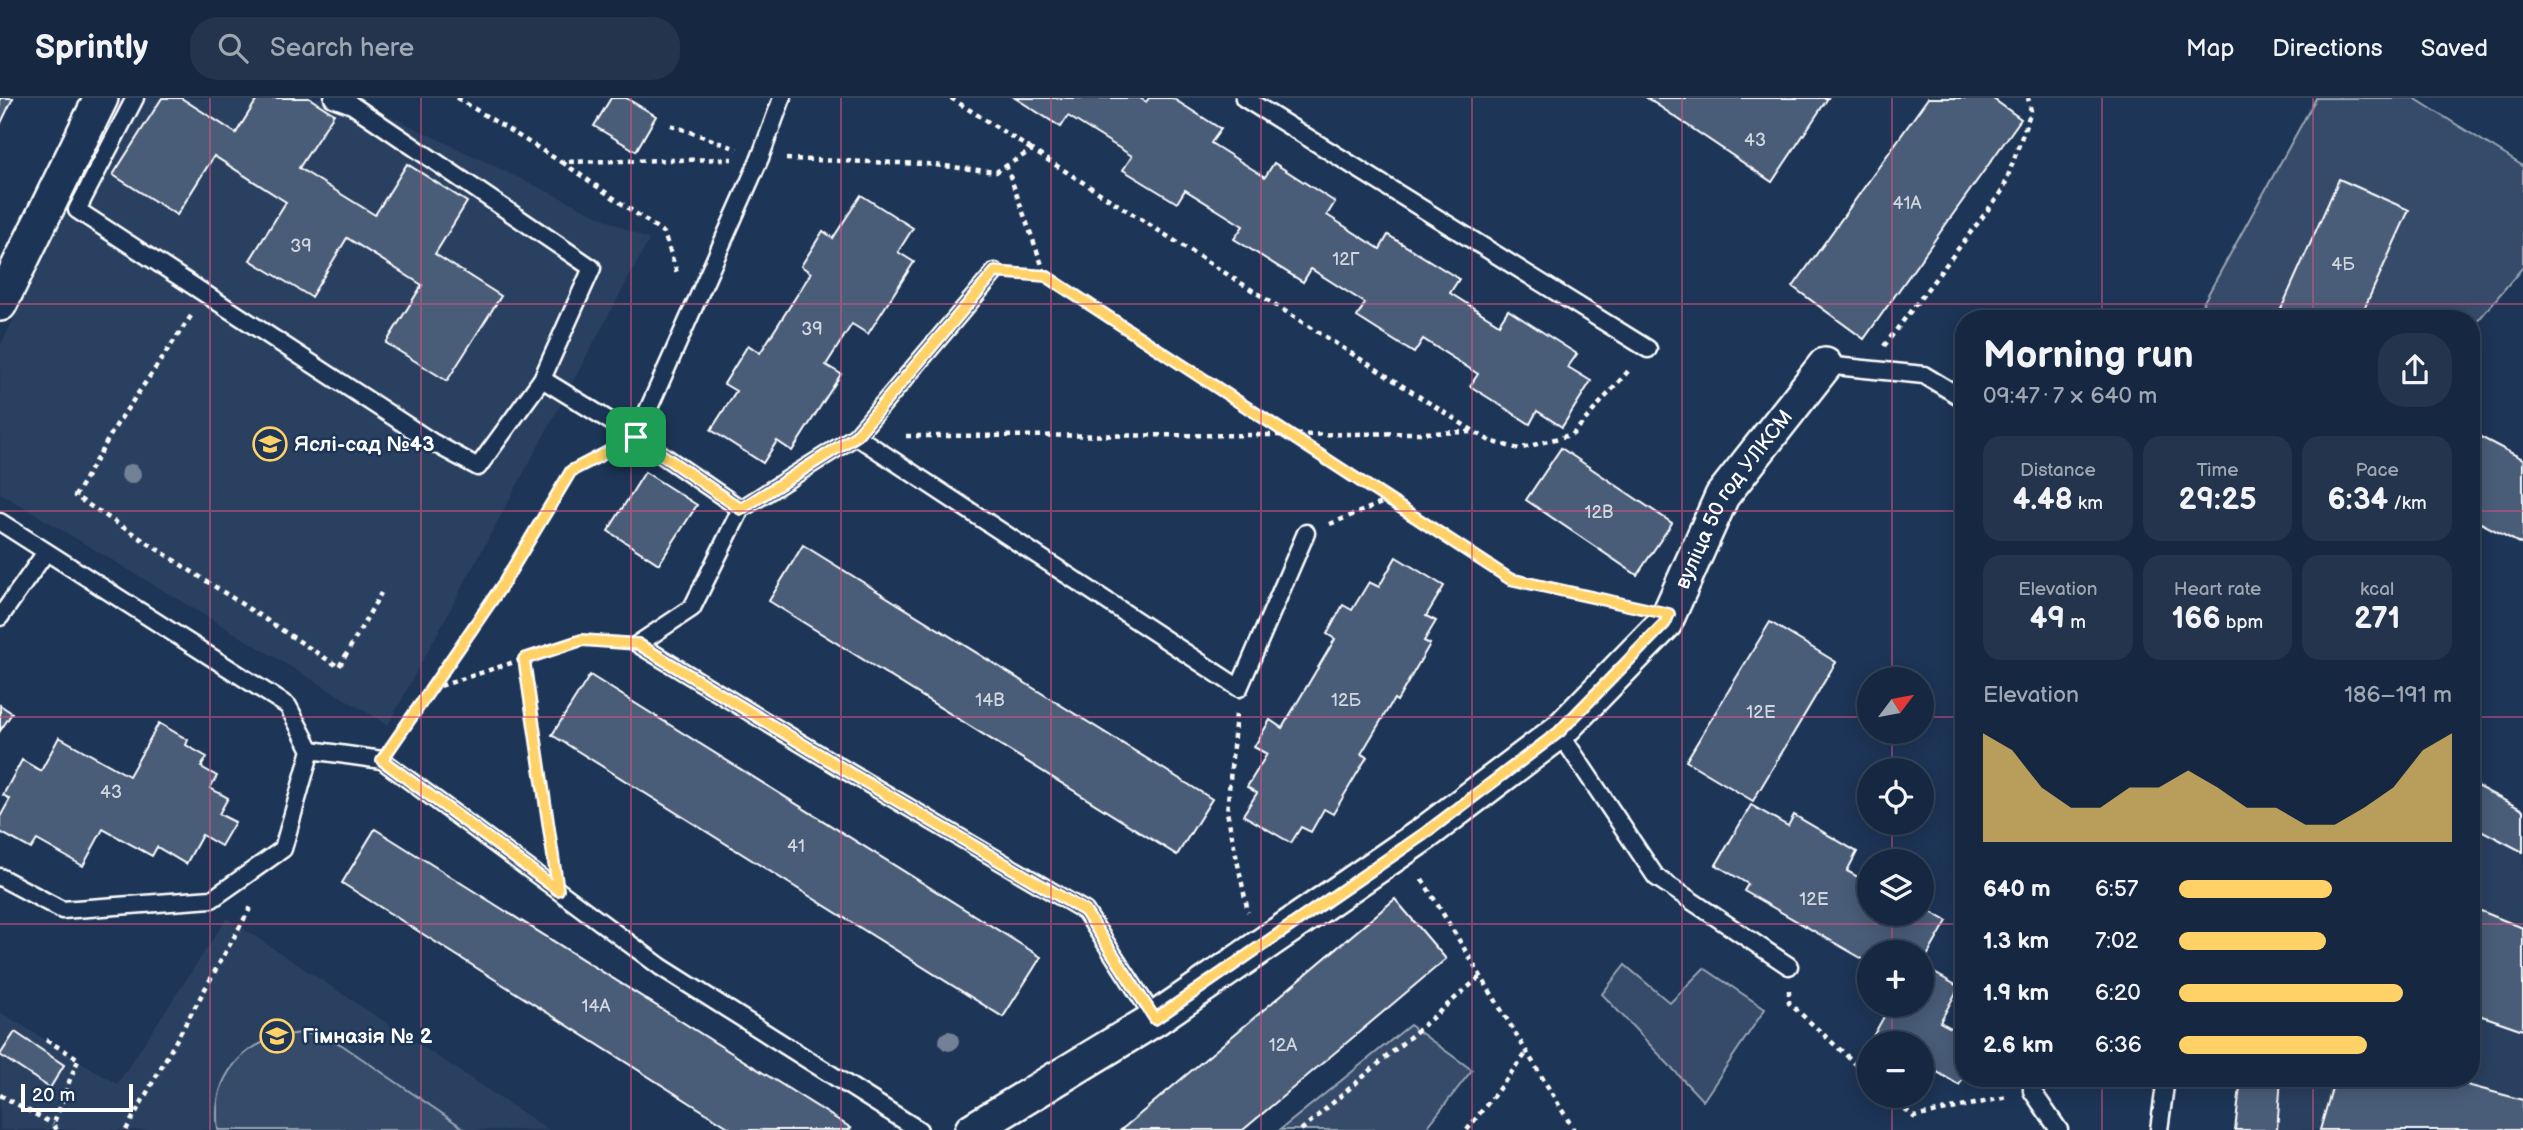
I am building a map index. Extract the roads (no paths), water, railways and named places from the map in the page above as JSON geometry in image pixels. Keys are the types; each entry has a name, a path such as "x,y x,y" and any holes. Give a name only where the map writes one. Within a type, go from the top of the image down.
{"street":[{"path":"0,304 101,98"},
{"name":"вуліца 50 год УЛКСМ","path":"972,1130 1155,1019 1403,848 1559,732 1665,623 1722,496 1825,365"}],"lane":[{"path":"135,98 77,210 432,442 478,467 542,379 592,268 352,105 333,98"},
{"path":"636,437 760,158 782,98"},
{"path":"1244,98 1648,349"},
{"path":"995,272 856,436 741,509 692,608 638,644 1085,911 1155,1019"},
{"path":"1825,365 1924,375 1955,394"},
{"path":"542,379 636,437 741,509"},
{"path":"856,436 1239,688 1306,533"},
{"path":"0,522 288,706 311,750 283,849 212,899 62,910 0,877"},
{"path":"0,617 46,552"},
{"path":"1559,732 1656,877 1789,966"},
{"path":"311,750 382,760 661,967 919,1130"},
{"path":"2033,1087 2059,1130"},
{"path":"2159,1130 2165,1087"}],"place":[{"name":"Яслі-сад №43","path":"270,444"},
{"name":"Гімназія № 2","path":"277,1036"}]}
